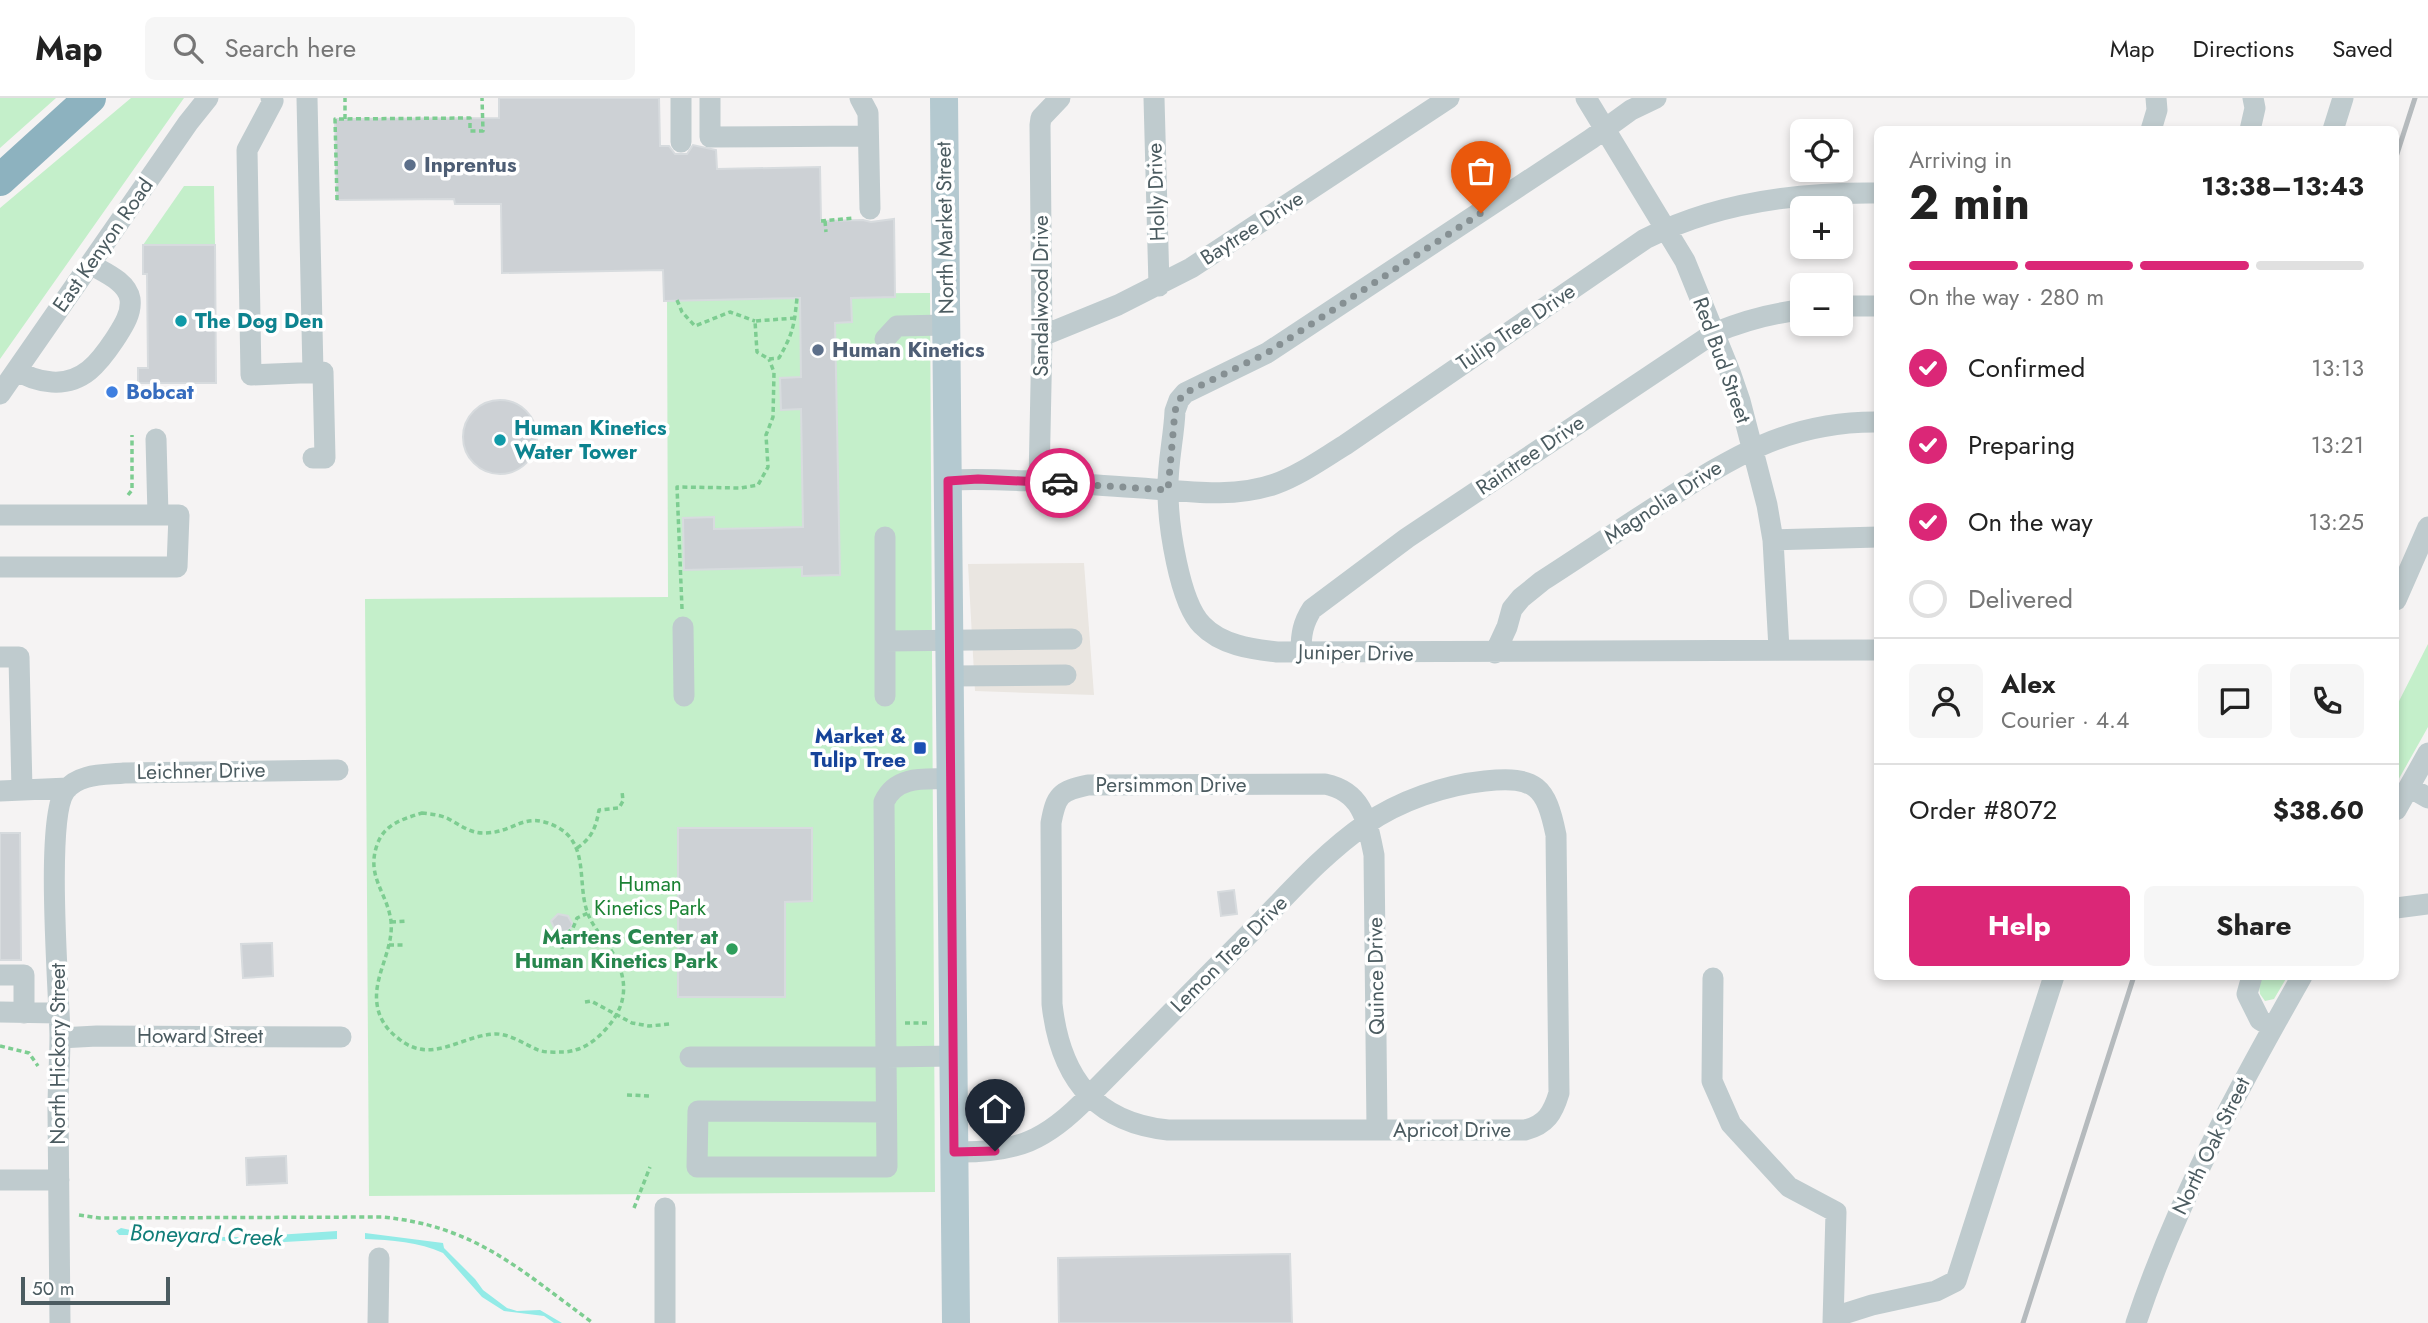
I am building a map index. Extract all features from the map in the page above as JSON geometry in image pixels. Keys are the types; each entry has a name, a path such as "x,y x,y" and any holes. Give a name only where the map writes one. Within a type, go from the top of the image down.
{"highway":[{"path":"0,180 90,98"}],"main road":[{"name":"North Market Street","path":"944,98 956,1323"}],"street":[{"name":"East Kenyon Road","path":"0,394 188,122 208,98"},
{"path":"307,98 313,373"},
{"path":"681,98 681,142"},
{"path":"710,98 710,137 868,136"},
{"path":"860,98 868,113 870,209"},
{"name":"Holly Drive","path":"1154,98 1159,286"},
{"name":"Baytree Drive","path":"1042,336 1159,286 1191,268 1450,98"},
{"name":"Red Bud Street","path":"1586,98 1685,261 1740,401 1767,505 1773,540 1779,649"},
{"name":"Juniper Drive","path":"1656,98 1631,110 1267,353 1185,393 1175,411 1168,490 1171,531 1184,595 1201,625 1229,642 1252,649 1277,652 1874,650"},
{"path":"2152,126 2157,98"},
{"path":"2251,126 2255,108 2253,98"},
{"path":"2334,126 2343,98"},
{"path":"278,99 247,150 251,374 323,372 325,458 313,458"},
{"name":"Sandalwood Drive","path":"1039,482 1042,336 1040,125 1053,105"},
{"name":"Tulip Tree Drive","path":"1168,490 1214,493 1251,491 1297,474 1345,445 1645,239 1665,229 1749,204 1797,195 1874,192"},
{"path":"17,370 28,378 44,382 63,383 78,380 93,369 127,322 130,299 123,285 90,264"},
{"path":"1853,306 1874,306"},
{"name":"Raintree Drive","path":"1301,651 1304,622 1312,609 1324,598 1518,462 1714,333 1746,320 1790,311"},
{"path":"885,339 897,326 946,325"},
{"name":"Magnolia Drive","path":"1495,653 1512,609 1521,598 1542,581 1686,485 1751,448 1832,425 1874,422"},
{"path":"156,439 158,515"},
{"path":"948,481 978,479 1168,490"},
{"path":"0,515 179,515 177,567 0,567"},
{"path":"2399,593 2428,527"},
{"path":"885,537 885,696"},
{"path":"1773,540 1874,537"},
{"path":"683,628 684,696"},
{"path":"885,641 1072,639"},
{"path":"0,656 19,657 22,790"},
{"path":"950,677 1066,676"},
{"path":"2399,805 2428,753"},
{"name":"Leichner Drive","path":"0,791 68,788 78,780 92,776 124,773 338,770"},
{"path":"886,1112 698,1111 697,1167 887,1167 884,802 897,784 909,780 950,779"},
{"name":"Lemon Tree Drive","path":"954,1152 980,1153 1010,1149 1052,1130 1089,1096 1314,868 1366,824 1383,813 1447,788 1476,782 1521,780"},
{"name":"Apricot Drive","path":"1089,1096 1108,1111 1130,1122 1148,1128 1168,1130 1535,1128 1547,1119 1554,1109 1559,1093 1556,835 1550,807 1544,794 1535,786 1521,780"},
{"name":"Persimmon Drive","path":"1089,1096 1062,1055 1055,1033 1052,1004 1051,822 1054,804 1060,795 1070,789 1088,785 1325,784 1340,787 1350,793 1360,806 1366,824"},
{"path":"2409,787 2428,798"},
{"name":"North Hickory Street","path":"60,1323 60,1038 55,891 57,811 68,788"},
{"name":"Quince Drive","path":"1366,824 1374,855 1377,1129"},
{"path":"2399,908 2428,904"},
{"path":"0,975 24,975 24,1013"},
{"path":"1713,978 1712,1082 1731,1124 1789,1187 1836,1212 1833,1320 1872,1305 1936,1291 1956,1281 2053,980"},
{"path":"2251,980 2247,994 2260,1020 2272,1027"},
{"name":"North Oak Street","path":"2136,1323 2197,1170 2300,980"},
{"path":"0,1012 59,1013"},
{"name":"Howard Street","path":"60,1038 341,1037"},
{"path":"690,1057 953,1056"},
{"path":"0,1180 59,1180"},
{"path":"665,1208 665,1323"},
{"path":"379,1258 379,1323"}],"path":[{"path":"345,98 345,119"},
{"path":"337,200 335,119 470,118 470,131 483,131 482,98"},
{"path":"826,232 823,221 871,216 870,209"},
{"path":"755,321 757,352 769,359 779,358 793,331 797,298"},
{"path":"677,300 682,312 695,326 730,312 755,321 795,318"},
{"path":"683,628 677,487 741,488 758,485 768,467 766,435 774,416 774,372 769,359"},
{"path":"124,496 132,490 132,435"},
{"path":"577,848 592,836 599,810 620,808 623,801 622,791"},
{"path":"422,813 445,817 462,827 484,833 497,832 526,820 536,820 558,827 577,848 588,913 592,924 618,961 623,978 624,999 617,1016 593,1042 573,1051 540,1051 497,1033 474,1037 459,1045 440,1050 422,1050 401,1041 385,1026 377,1008 376,990 389,945 391,922 376,881 373,862 378,843 386,830 399,820 422,813"},
{"path":"562,949 564,936 573,928 577,918 588,913"},
{"path":"391,922 407,922"},
{"path":"389,945 406,945"},
{"path":"585,1002 590,1001 632,1023 649,1026 670,1024"},
{"path":"0,1046 29,1053 40,1068"},
{"path":"627,1095 650,1096"},
{"path":"634,1208 650,1167"},
{"path":"74,1213 82,1217 100,1218 382,1217 409,1220 440,1227 476,1241 504,1256 593,1323"}],"shaded area":[{"path":"1084,563 1094,695 975,691 968,564"}],"green space":[{"path":"0,98 56,98 0,148"},
{"path":"131,98 184,98 0,359 0,208"},
{"path":"184,186 214,186 215,245 143,245"},
{"name":"Human Kinetics Park","path":"930,293 935,1192 369,1196 365,599 668,597 667,294"},
{"path":"2428,644 2428,727 2399,779 2399,701"},
{"path":"2258,980 2285,980 2274,999 2265,1001 2260,994"}],"water":[{"name":"Boneyard Creek","path":"121,1228 135,1231 172,1230 223,1237 337,1231 337,1239 249,1244 176,1235 119,1235 116,1231"},
{"path":"365,1233 443,1243 444,1248 483,1290 507,1308 517,1311 540,1310 562,1323 554,1323 544,1316 504,1311 482,1297 443,1253 415,1244 365,1239"}],"building":[{"name":"Human Kinetics","path":"499,98 659,98 660,146 669,146 675,154 687,154 693,145 716,150 717,169 820,167 821,221 871,222 894,219 895,297 851,298 852,322 835,323 840,575 802,576 802,567 684,570 683,518 714,517 714,529 803,527 801,409 781,410 780,378 801,377 800,298 664,301 663,270 502,273 501,204 455,204 454,199 337,200 335,119 499,118"},
{"name":"The Dog Den","path":"143,245 215,245 216,383 138,383 138,368 148,368 147,274 143,274"},
{"name":"Human Kinetics Water Tower","path":"493,400 507,400 521,406 531,416 537,437 535,451 521,468 507,474 493,474 479,468 469,458 463,444 463,430 469,416 479,406"},
{"name":"Martens Center at Human Kinetics Park","path":"678,828 812,828 812,901 785,902 785,997 678,997"},
{"path":"0,833 20,833 21,960 0,960"},
{"path":"1234,890 1237,914 1221,916 1218,892"},
{"path":"558,914 568,916 573,925 567,932 556,932 551,921"},
{"path":"272,943 273,976 243,978 241,944"},
{"path":"286,1156 287,1183 247,1185 246,1158"},
{"path":"1290,1254 1292,1323 1059,1323 1058,1258"}],"railway":[{"path":"2399,148 2415,98"},
{"path":"2023,1323 2133,980"}],"way so far":[{"path":"1060,483 1168,490 1175,411 1185,393 1267,353 1481,213"}],"place":[{"name":"Inprentus","path":"410,165"},
{"name":"The Dog Den","path":"181,321"},
{"name":"Human Kinetics","path":"818,350"},
{"name":"Bobcat","path":"112,392"},
{"name":"Human Kinetics Water Tower","path":"500,440"},
{"name":"Market & Tulip Tree","path":"920,748"},
{"name":"Martens Center at Human Kinetics Park","path":"732,949"}],"route":[{"path":"995,1151 954,1152 948,481 978,479 1060,483"}]}
